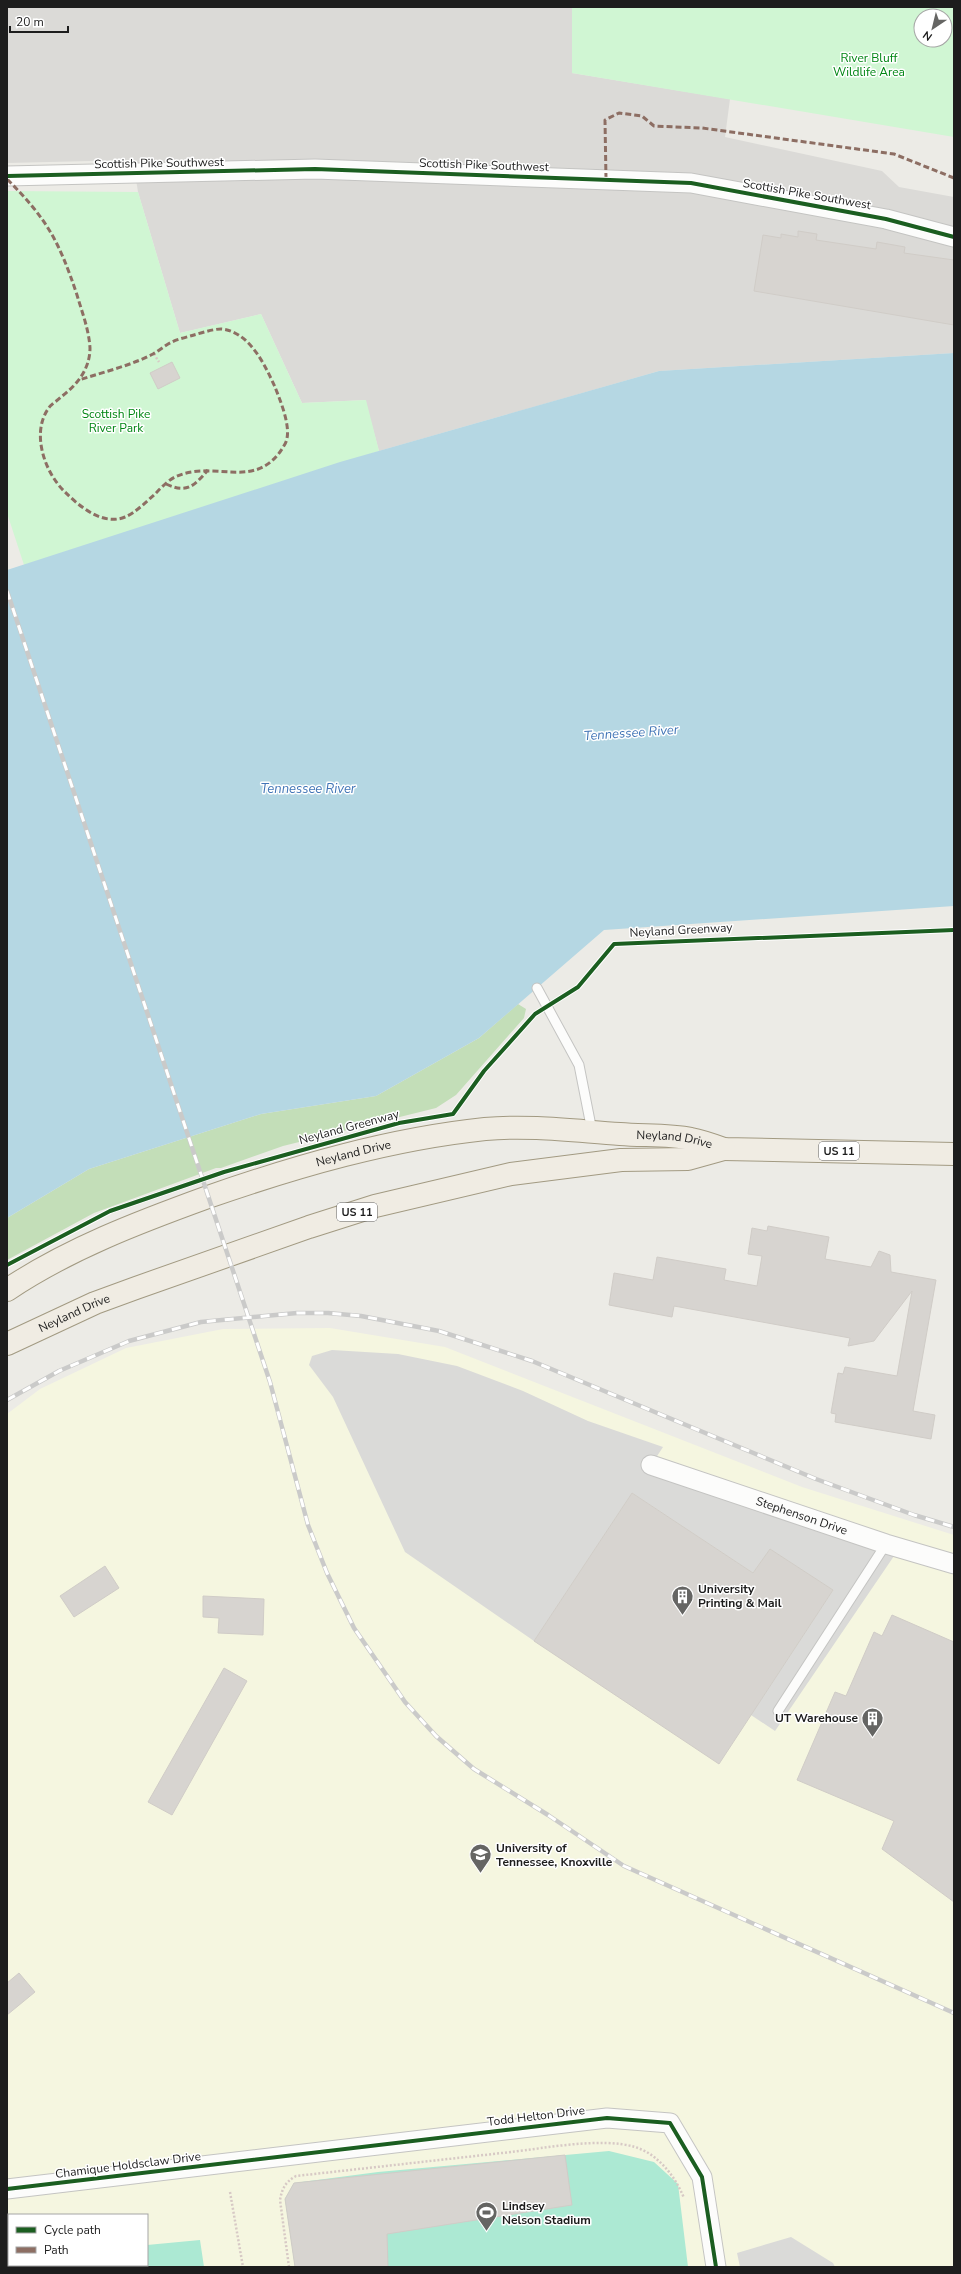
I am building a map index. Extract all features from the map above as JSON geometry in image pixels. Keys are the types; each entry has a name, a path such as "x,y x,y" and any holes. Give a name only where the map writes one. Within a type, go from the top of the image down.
{"main road":[{"name":"Neyland Drive","path":"7,1290 27,1277 119,1231 228,1190 302,1166 396,1143 485,1129 527,1127 690,1138 724,1148 954,1154"},
{"name":"Neyland Drive","path":"7,1344 102,1301 309,1227 375,1206 511,1174 614,1161 688,1159 724,1148"}],"street":[{"name":"Scottish Pike Southwest","path":"7,176 315,169 691,183 886,219 954,238"},
{"name":"Stephenson Drive","path":"651,1465 886,1544 954,1564"},
{"name":"Todd Helton Drive","path":"252,2161 607,2118 670,2123 702,2177 716,2267"},
{"name":"Chamique Holdsclaw Drive","path":"7,2188 252,2161"}],"lane":[{"path":"537,988 579,1065 592,1131"},
{"path":"778,1711 886,1544"}],"path":[{"path":"154,354 159,362"},
{"path":"290,2267 280,2200 282,2189 289,2180 296,2176 555,2147 618,2143 637,2148 654,2157 673,2175 686,2202"},
{"path":"230,2192 243,2267"}],"shaded area":[{"path":"7,7 572,7 572,73 730,99 725,137 882,171 899,187 954,197 954,353 659,371 379,451 365,400 302,403 261,314 180,333 138,192 133,160 7,163"},
{"name":"University of Tennessee, Knoxville","path":"330,1328 445,1347 802,1487 954,1535 954,2267 7,2267 7,1414 40,1389 126,1348 223,1329"},
{"path":"332,1350 398,1354 457,1366 523,1391 588,1421 663,1447 648,1470 894,1556 775,1731 751,1715 833,1590 770,1549 753,1573 632,1493 534,1641 405,1552 333,1397 309,1365 312,1356"},
{"path":"791,2237 833,2263 835,2267 740,2267 737,2253"}],"green space":[{"name":"River Bluff Wildlife Area","path":"572,7 954,7 954,137 572,73"},
{"name":"Scottish Pike River Park","path":"7,191 138,192 180,333 261,314 302,403 366,400 379,451 24,565 7,513"},
{"path":"518,1004 526,1009 524,1018 456,1095 436,1108 283,1146 221,1168 216,1168 94,1213 7,1260 7,1218 89,1169 261,1114 376,1096 479,1038"},
{"name":"Lindsey Nelson Stadium","path":"609,2151 654,2162 678,2184 688,2267 295,2267 285,2199 294,2183 378,2172"},
{"path":"200,2240 204,2267 63,2267 148,2266 148,2245"}],"water":[{"name":"Tennessee River","path":"954,353 954,906 604,930 479,1038 376,1096 261,1114 89,1169 7,1218 7,570 340,462 659,371"}],"building":[{"path":"798,231 817,234 816,240 876,249 877,242 905,247 904,253 954,260 954,325 754,291 763,235 781,238 781,234 798,237"},
{"path":"172,362 180,378 158,389 150,373"},
{"path":"768,1226 829,1237 825,1259 871,1267 879,1251 890,1255 891,1272 936,1280 913,1411 935,1415 931,1439 835,1422 836,1414 831,1413 838,1373 843,1374 845,1367 897,1376 912,1291 874,1341 848,1346 850,1338 674,1306 672,1317 609,1305 614,1273 653,1280 657,1257 726,1269 724,1280 757,1286 762,1256 748,1254 752,1228 767,1231"},
{"name":"University Printing & Mail","path":"632,1493 753,1573 770,1549 833,1590 719,1764 534,1641"},
{"path":"105,1566 119,1588 74,1617 60,1596"},
{"path":"203,1596 264,1599 263,1635 218,1633 219,1618 203,1617"},
{"name":"UT Warehouse","path":"892,1615 954,1642 954,1902 882,1849 894,1821 797,1780 835,1692 846,1696 874,1632 882,1636"},
{"path":"224,1668 247,1681 172,1815 148,1802"},
{"path":"19,1973 35,1992 7,2015 7,1983"},
{"path":"565,2155 572,2205 387,2234 388,2267 295,2267 285,2199 294,2183"}],"railway":[{"path":"7,591 270,1382 308,1525 327,1573 354,1628 405,1702 436,1736 474,1769 548,1815 624,1866 954,2013"},
{"path":"7,1400 59,1371 129,1341 201,1322 297,1313 328,1313 361,1316 439,1331 532,1361 816,1479 914,1515 954,1527"}],"marked path":[{"path":"606,179 605,120 619,113 642,116 654,126 702,128 894,154 954,178"},
{"path":"7,179 21,193 42,219 57,245 77,295 88,335 90,348 88,363 85,370 77,382 49,407 43,419 41,430 41,441 46,464 58,484 71,498 92,514 100,517 108,519 125,517 133,513 166,483 175,477 190,472 235,472 262,468 274,459 285,444 287,438 288,431 285,415 275,387 266,369 255,350 248,342 231,331 221,329 214,330 180,339 169,343 153,354 135,362 79,380"},
{"path":"166,484 179,488 190,487 208,470"}],"cycle path":[{"path":"7,176 315,169 691,183 886,219 954,237"},
{"name":"Neyland Greenway","path":"7,1265 110,1211 224,1172 399,1123 453,1114 484,1071 535,1014 578,987 614,944 954,930"},
{"path":"7,2189 607,2118 670,2123 702,2177 716,2267"}],"place":[{"name":"University Printing & Mail","path":"683,1616"},
{"name":"UT Warehouse","path":"873,1738"},
{"name":"University of Tennessee, Knoxville","path":"480,1874"},
{"name":"Lindsey Nelson Stadium","path":"487,2232"}]}
